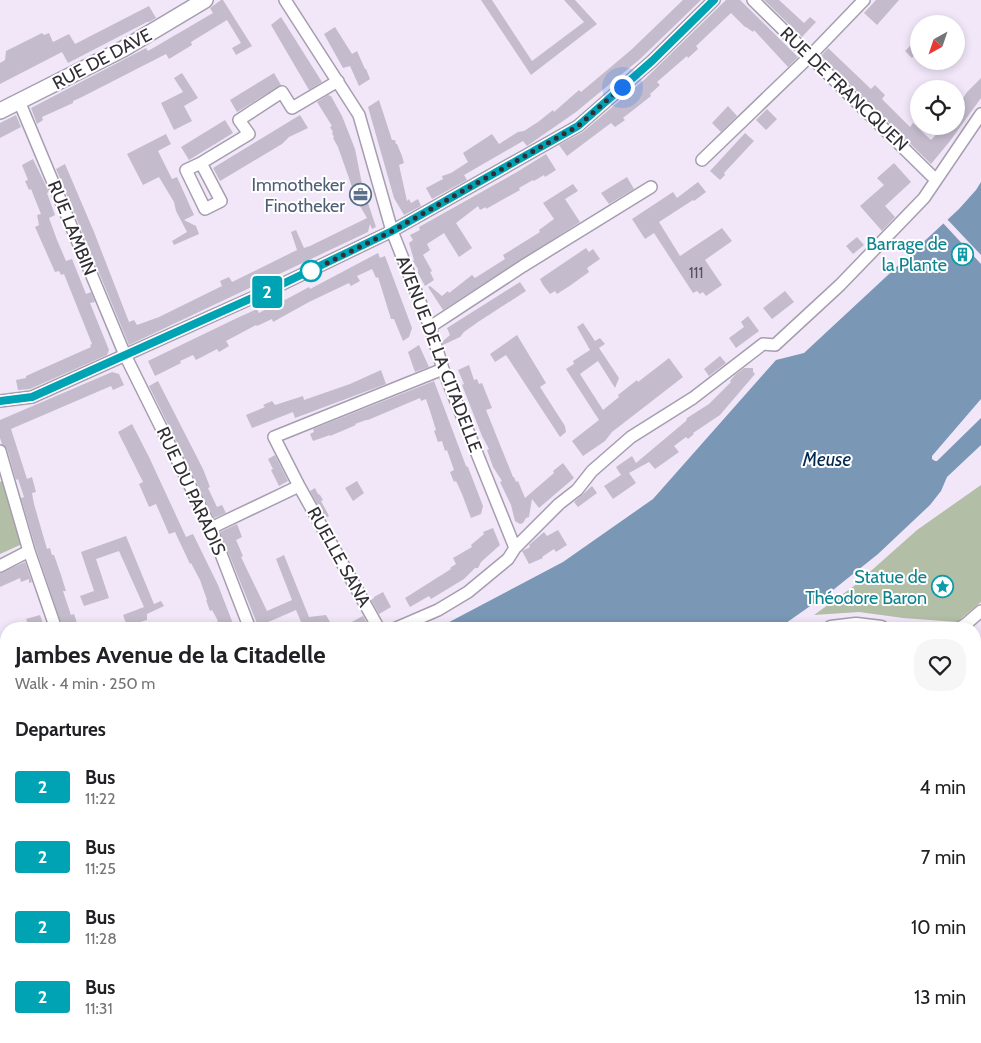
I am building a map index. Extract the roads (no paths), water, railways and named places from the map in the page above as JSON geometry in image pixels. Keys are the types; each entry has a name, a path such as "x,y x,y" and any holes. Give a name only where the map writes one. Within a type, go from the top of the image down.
{"main road":[{"name":"RUE DE DAVE","path":"0,111 152,33 202,1"}],"street":[{"name":"AVENUE DE LA CITADELLE","path":"286,0 359,115 392,231 515,548"},
{"path":"0,401 32,397 274,288 392,231 578,126 652,61 714,0"},
{"name":"RUE DE FRANCQUEN","path":"752,0 936,179"},
{"path":"702,160 810,56 864,0"},
{"path":"202,163 249,134 239,120 282,92 292,108 338,81"},
{"name":"RUE LAMBIN","path":"20,101 125,355"},
{"path":"411,622 456,600 508,559 515,548 559,504 577,490 592,470 631,437 694,398 763,344 775,345 840,285 924,198 981,114"},
{"path":"430,327 523,266 651,187"},
{"name":"RUE DU PARADIS","path":"125,355 211,528 247,622"},
{"name":"RUELLE SANA","path":"375,622 299,486 274,437 444,369"},
{"path":"0,451 29,551 54,622"},
{"path":"211,528 299,486"},
{"path":"0,566 29,551"},
{"path":"968,622 981,611"}],"water":[{"name":"Meuse","path":"981,182 981,399 932,456 932,459 937,461 981,418 981,445 947,477 941,491 930,505 878,554 833,590 787,622 449,622 563,562 653,499 776,360 804,353 959,209"}],"place":[{"name":"Immotheker Finotheker","path":"361,195"},
{"name":"Barrage de la Plante","path":"963,254"},
{"name":"Statue de Théodore Baron","path":"943,587"}]}
